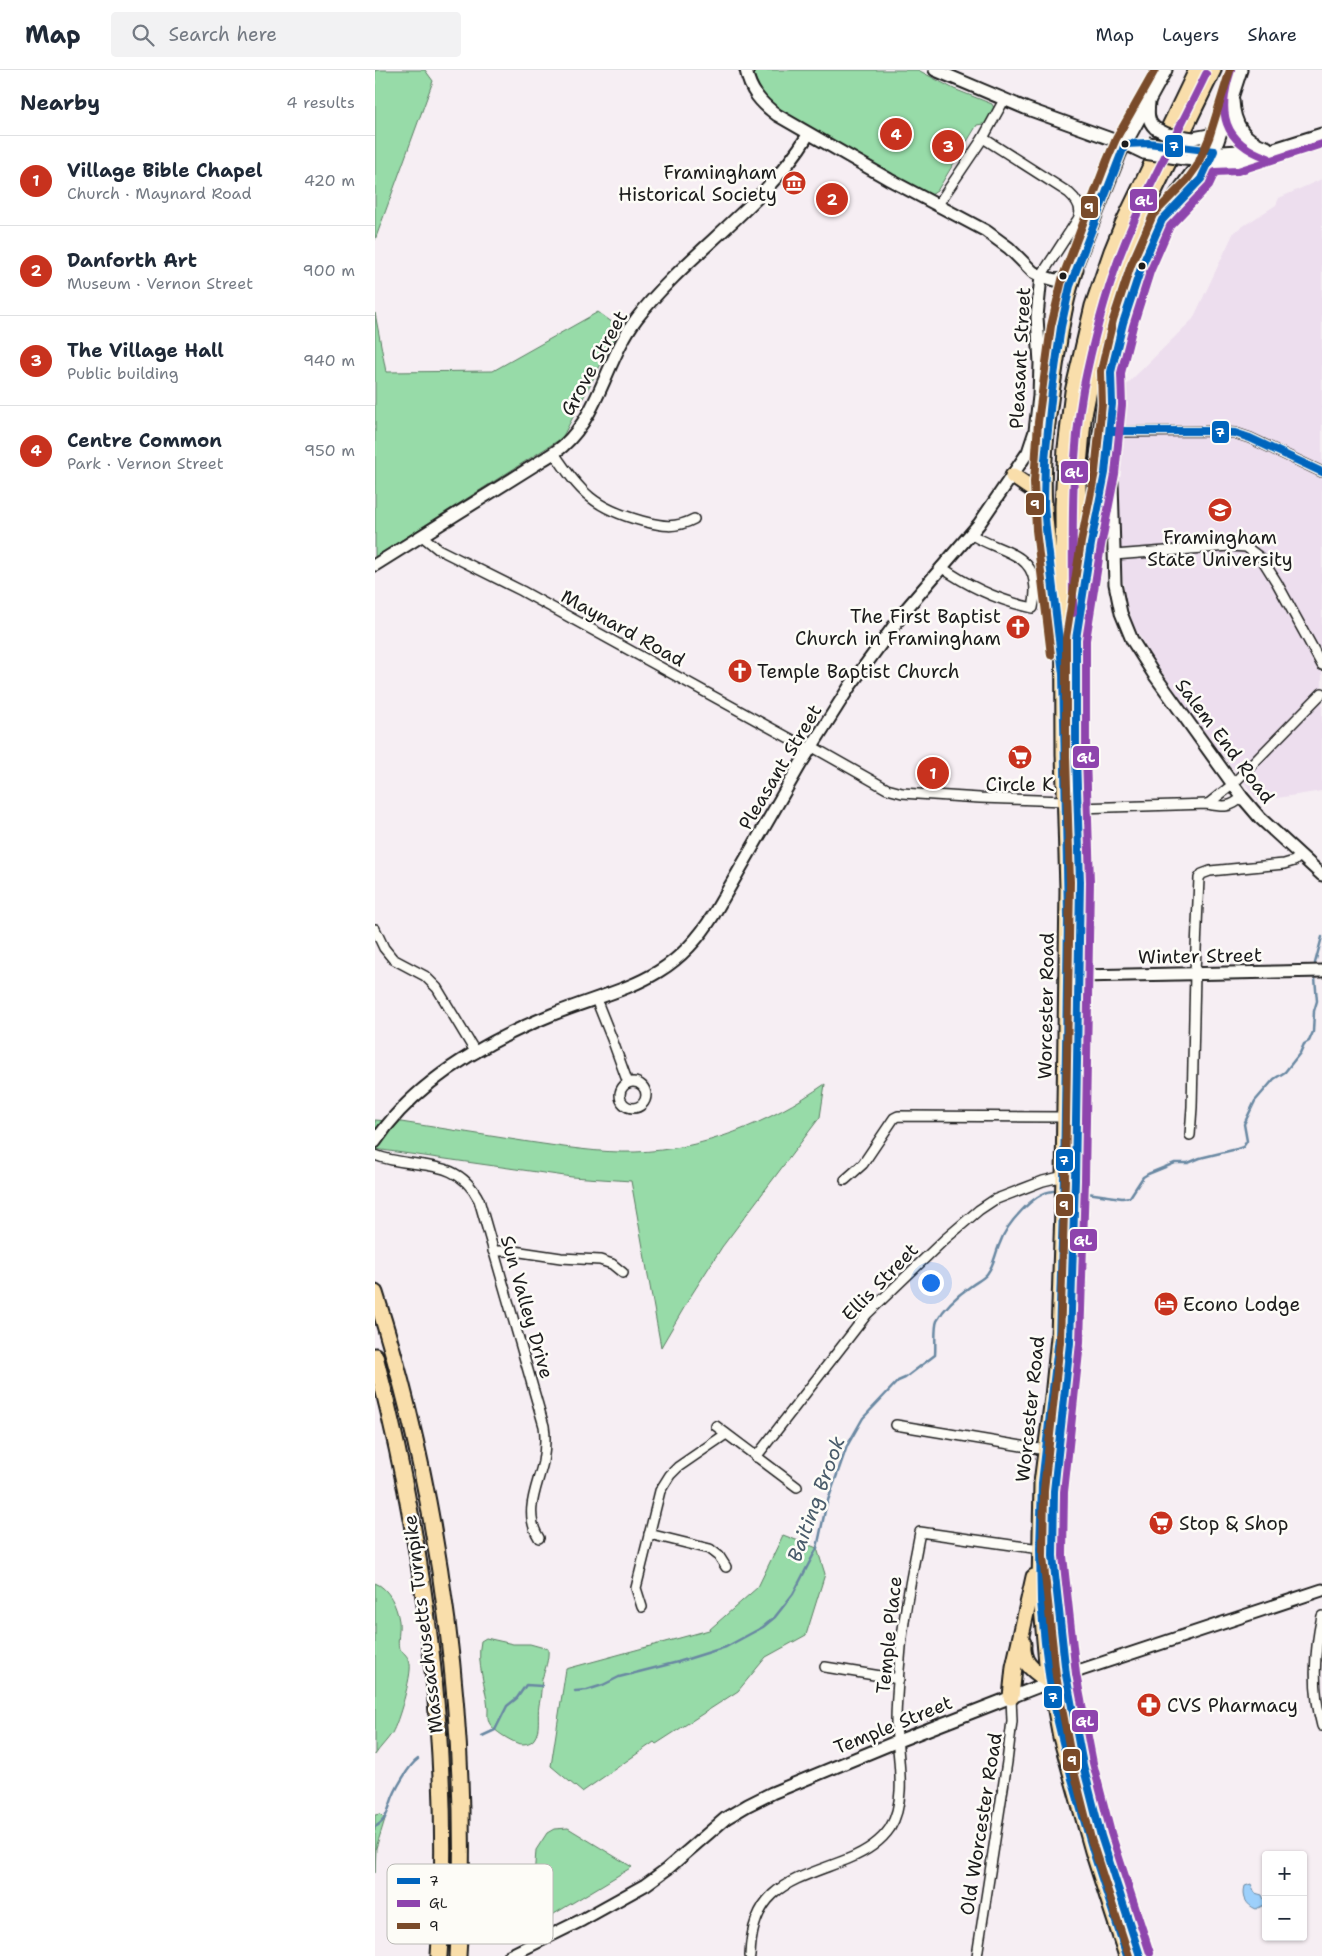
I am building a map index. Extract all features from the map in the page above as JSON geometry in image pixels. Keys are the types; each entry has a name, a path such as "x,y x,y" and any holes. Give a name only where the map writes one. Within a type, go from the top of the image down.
{"highway":[{"name":"Worcester Road","path":"1139,1956 1089,1792 1066,1675 1054,1568 1053,1514 1055,1478 1068,1373 1071,1324 1079,976 1080,857 1072,804 1063,674 1064,478 1069,420 1079,363 1093,306 1111,250 1197,70"},
{"name":"Worcester Road","path":"1127,1956 1071,1780 1050,1682 1041,1601 1041,1496 1058,1345 1064,1176 1068,898 1076,756 1077,517 1080,449 1088,391 1100,334 1117,277 1138,224 1213,70"},
{"path":"1063,674 1044,505 1045,460 1051,390 1064,311 1075,270"},
{"path":"1076,639 1086,573 1105,473"},
{"path":"1013,476 1041,497 1044,505"},
{"name":"Massachusetts Turnpike","path":"375,1293 402,1385 422,1472 438,1560 446,1619 459,1767 461,1864"},
{"name":"Massachusetts Turnpike","path":"375,1356 409,1500 421,1568 433,1666 442,1793 442,1864"},
{"path":"1011,1697 1014,1667 1040,1549"},
{"path":"1025,1623 1023,1648 1025,1660 1031,1669 1050,1682"}],"main road":[{"path":"746,70 749,84 763,104 777,116 808,135 994,236 1033,272 1055,280 1069,276 1075,270 1125,144 1166,70"},
{"path":"935,70 949,73 1004,100 1125,144 1146,148 1188,148 1219,128 1225,119"},
{"path":"1105,473 1104,432 1113,393 1111,372 1135,284 1179,188 1191,173 1211,156 1241,70"},
{"path":"1233,95 1235,120 1242,132 1257,144 1271,149"},
{"path":"1149,100 1148,115 1155,128 1188,148 1211,156 1271,149 1322,134"},
{"name":"Grove Street","path":"375,565 554,453 570,439 582,422 624,338 640,314 670,281 761,193 789,162 808,135"},
{"name":"Pleasant Street","path":"375,1142 388,1124 427,1085 476,1053 535,1022 641,982 663,970 696,940 714,914 810,747 868,660 907,608 971,534 1013,476 1030,446 1037,418 1040,379 1037,306 1041,276"},
{"name":"Salem End Road","path":"1105,473 1110,478 1112,488 1114,555 1118,599 1132,640 1232,785 1260,818 1322,875"},
{"name":"Winter Street","path":"1079,976 1322,970"},
{"name":"Temple Street","path":"553,1934 645,1885 667,1869 726,1818 748,1805 898,1741 1066,1675 1167,1640 1322,1591"},
{"name":"Temple Street","path":"509,1956 533,1944"}],"street":[{"path":"937,206 983,138 1004,100"},
{"path":"983,138 1069,193 1079,205 1078,219 1041,276"},
{"path":"1104,432 1206,431 1235,433 1322,472"},
{"path":"554,453 578,486 593,500 611,511 663,526 679,526 694,519"},
{"path":"941,567 995,597 1016,605 1033,608 1036,594 1029,565 1019,557 990,545 971,534"},
{"name":"Maynard Road","path":"422,536 437,549 522,591 887,789 902,792 1072,804 1208,804 1231,806 1242,797"},
{"path":"1114,555 1230,546 1245,547 1267,565 1322,665"},
{"path":"1208,804 1232,785 1322,693"},
{"path":"1190,1135 1197,886 1200,876 1210,871 1290,863 1301,855"},
{"path":"375,929 384,948 393,959 425,976 437,988 476,1053"},
{"path":"595,999 628,1083"},
{"path":"845,1180 863,1164 894,1118 898,1116 1065,1117"},
{"name":"Sun Valley Drive","path":"375,1155 446,1170 463,1178 479,1200 544,1426 546,1440 544,1456 531,1511 532,1525 539,1538"},
{"name":"Ellis Street","path":"756,1457 867,1314 944,1240 979,1210 995,1200 1043,1181 1064,1176"},
{"path":"493,1252 514,1251 561,1258 600,1260 612,1264 623,1273"},
{"path":"896,1425 1046,1450"},
{"path":"715,1426 797,1487"},
{"path":"642,1607 637,1588 658,1496 670,1475 678,1467 726,1434"},
{"name":"Temple Place","path":"750,1956 752,1932 756,1917 771,1895 794,1880 865,1851 880,1840 891,1826 895,1817 899,1799 900,1762 896,1725 905,1610 920,1532 1040,1549"},
{"path":"649,1534 710,1549 719,1556 726,1567"},
{"path":"1322,1616 1316,1654 1315,1680 1322,1726"},
{"path":"825,1667 899,1679"},
{"name":"Old Worcester Road","path":"977,1956 1013,1721 1011,1697"}],"shaded area":[{"name":"Framingham State University","path":"1322,179 1322,791 1258,801 1202,729 1152,658 1133,624 1125,597 1122,569 1116,450 1118,393 1193,319 1234,232 1276,205 1279,198"}],"green space":[{"path":"375,70 425,70 433,81 375,240"},
{"path":"752,70 918,70 954,89 992,104 995,110 989,123 977,125 937,191 931,195 781,111 761,92"},
{"path":"598,312 620,328 562,438 375,557 375,313 386,372 493,371"},
{"path":"825,1084 820,1117 722,1247 661,1347 631,1181 572,1177 375,1149 375,1120 401,1122 608,1152 661,1150 711,1140 735,1132 781,1111"},
{"path":"783,1535 817,1548 825,1574 806,1635 766,1657 738,1691 656,1744 654,1742 582,1792 551,1766 566,1669 709,1630 758,1587"},
{"path":"375,1583 384,1589 394,1604 399,1621 399,1649 408,1658 410,1670 395,1728 375,1755"},
{"path":"486,1638 513,1644 530,1644 548,1649 542,1679 537,1731 533,1741 529,1743 519,1744 510,1740 495,1730 489,1722 480,1658 481,1641"},
{"path":"380,1814 385,1819 376,1848 375,1873 375,1815"},
{"path":"568,1828 632,1867 553,1915 553,1864 535,1864 536,1850 547,1833 554,1829"}],"water":[{"path":"1251,1884 1255,1893 1262,1895 1262,1906 1256,1909 1247,1903 1245,1886"}],"waterway":[{"name":"Baiting Brook","path":"1315,963 1322,937"},
{"name":"Baiting Brook","path":"1087,1193 1122,1198 1130,1197 1143,1177 1148,1174 1175,1163 1188,1163 1243,1147 1247,1141 1244,1124 1255,1101 1274,1079 1285,1072 1300,1053 1304,1044 1309,1041 1313,1032 1314,1011 1317,1001 1315,978"},
{"name":"Baiting Brook","path":"575,1691 587,1690 619,1677 726,1647 763,1627 775,1617 793,1594 817,1548 826,1506 847,1446 863,1418 898,1381 905,1378 935,1355 936,1324 944,1310 966,1289 987,1274 1003,1236 1021,1211 1037,1197 1053,1191"},
{"name":"Baiting Brook","path":"482,1736 495,1730 507,1706 517,1698 526,1685 542,1686"},
{"name":"Baiting Brook","path":"375,1827 384,1819 398,1785 406,1772 418,1759"}],"transit line":[{"name":"9","path":"1051,655 1036,530 1034,482 1038,422 1051,326 1063,276 1107,160 1116,139 1155,70"},
{"name":"9","path":"1129,1956 1091,1839 1073,1767 1056,1676 1043,1557 1044,1490 1060,1342 1065,1180 1070,882 1066,756 1066,638 1081,542 1095,472 1102,404 1101,371 1113,320 1131,265 1153,215 1187,180 1197,166 1209,138 1230,70"},
{"name":"GL","path":"1231,70 1224,99 1224,112 1227,124 1232,134 1241,143 1268,158"},
{"name":"GL","path":"1073,613 1073,502 1076,446 1083,390 1094,339 1114,272 1129,232 1206,74"},
{"name":"7","path":"1127,1956 1093,1851 1058,1722 1050,1682 1041,1601 1042,1483 1059,1337 1064,1176 1068,916 1063,674 1044,505 1045,460 1052,390 1061,327 1070,286 1125,144 1148,143 1214,151 1201,179 1162,220 1141,268 1123,323 1111,372 1112,404 1105,473 1091,544 1076,639 1076,756 1080,882 1075,1180 1070,1343 1054,1491 1053,1556 1066,1675 1083,1765 1101,1836 1140,1956"},
{"name":"GL","path":"1150,1953 1111,1833 1093,1763 1076,1674 1063,1556 1064,1492 1080,1343 1085,1180 1090,882 1086,756 1086,640 1115,474 1122,405 1121,373 1150,272 1170,226 1209,185 1215,172 1238,171 1322,144"},
{"name":"7","path":"1110,431 1206,431 1235,433 1250,438 1322,472"}],"place":[{"name":"Centre Common","path":"896,134"},
{"name":"The Village Hall","path":"948,146"},
{"name":"Framingham Historical Society","path":"794,183"},
{"name":"Danforth Art","path":"832,199"},
{"name":"Framingham State University","path":"1220,510"},
{"name":"The First Baptist Church in Framingham","path":"1018,627"},
{"name":"Temple Baptist Church","path":"740,671"},
{"name":"Circle K","path":"1020,757"},
{"name":"Village Bible Chapel","path":"933,773"},
{"name":"Econo Lodge","path":"1166,1304"},
{"name":"Stop & Shop","path":"1161,1523"},
{"name":"CVS Pharmacy","path":"1149,1705"}]}
